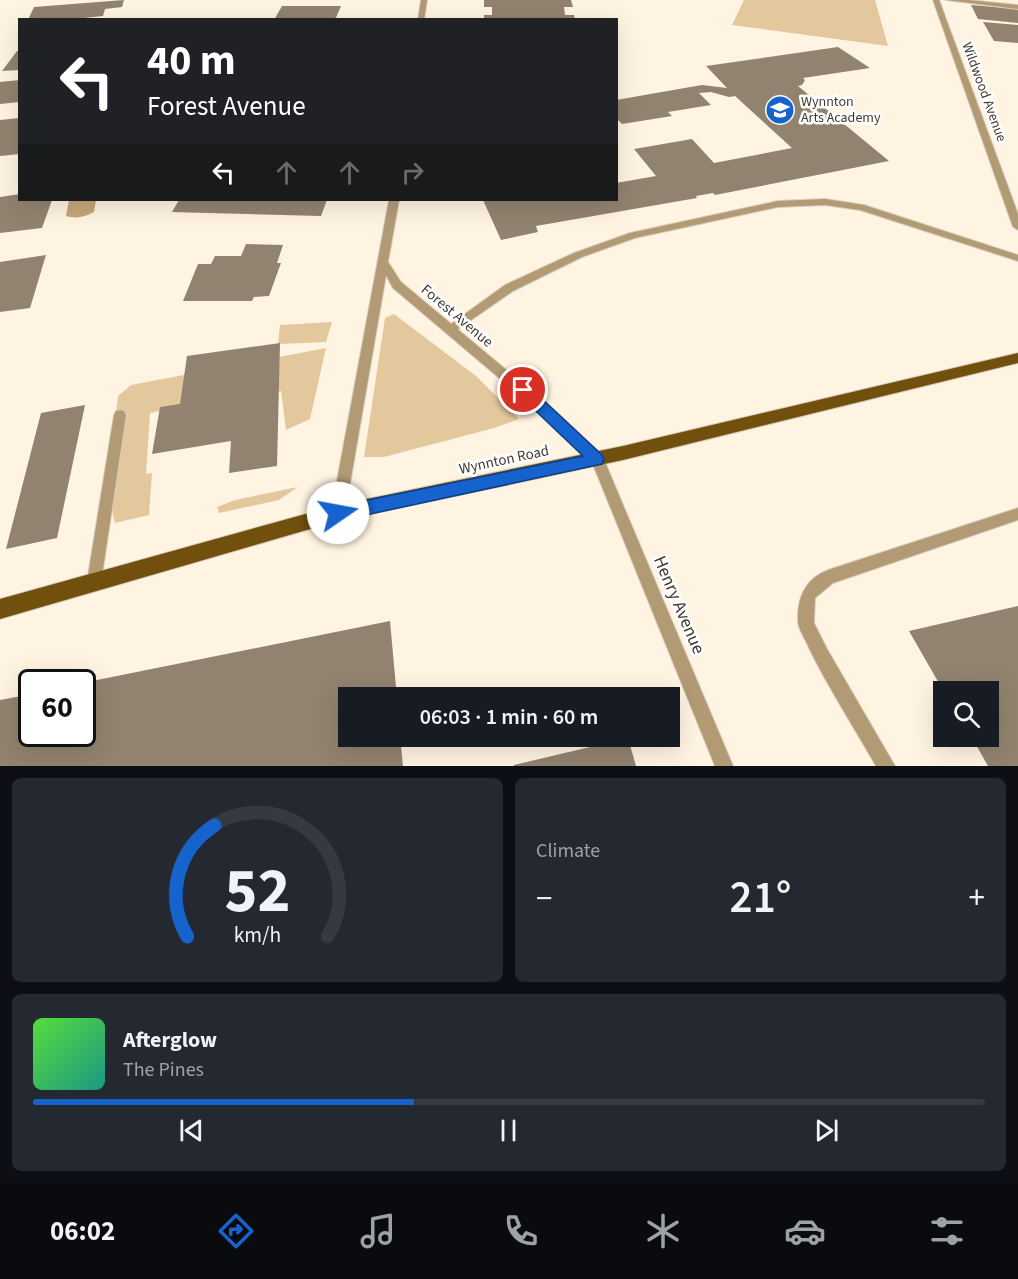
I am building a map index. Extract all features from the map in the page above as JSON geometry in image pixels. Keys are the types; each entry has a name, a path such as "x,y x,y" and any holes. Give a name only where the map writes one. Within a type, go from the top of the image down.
{"main road":[{"name":"Wynnton Road","path":"0,609 338,513 597,459 1018,358"}],"street":[{"path":"421,18 424,0"},
{"name":"Wildwood Avenue","path":"936,0 1018,228"},
{"path":"950,0 1018,7"},
{"path":"338,513 394,201"},
{"path":"450,329 509,288 589,251 633,235 778,204 825,202 861,207 1018,258"},
{"name":"Forest Avenue","path":"384,264 397,285 548,412 597,459"},
{"path":"94,582 120,415"},
{"name":"Henry Avenue","path":"597,459 724,766"},
{"path":"886,766 821,655 806,624 808,595 828,577 1018,514"}],"shaded area":[{"path":"744,0 875,0 888,46 732,25"},
{"path":"69,201 96,201 94,212 80,217 66,216"},
{"path":"394,314 476,376 519,419 494,428 384,457 364,457 385,318"},
{"path":"332,322 326,342 278,344 280,325"},
{"path":"326,348 310,419 286,430 281,391 235,402 234,393 150,413 146,474 152,473 149,515 115,523 107,491 118,396 131,385"},
{"path":"298,487 279,500 219,513 217,507 235,500"}],"building":[{"path":"124,0 122,7 105,9 103,16 84,18 29,18 34,7"},
{"path":"484,0 571,0 573,7 564,7 565,15 574,15 575,18 484,18 484,15 492,15 492,7 484,7"},
{"path":"971,5 1018,9 1018,23 978,19"},
{"path":"282,6 341,6 336,18 275,18"},
{"path":"983,22 1018,25 1018,43 994,41"},
{"path":"838,47 870,68 803,78 805,80 802,85 798,86 889,161 715,195 713,193 696,196 697,198 536,226 538,232 501,240 483,201 618,201 618,183 656,176 634,149 692,139 714,163 792,148 735,96 729,97 711,92 699,93 711,105 668,112 672,116 622,124 618,120 618,100 702,85 727,88 706,66"},
{"path":"17,51 18,51 18,70 2,71"},
{"path":"18,80 18,102 0,104 0,82"},
{"path":"18,118 18,154 0,156 0,120"},
{"path":"18,194 18,201 52,201 42,228 0,233 0,197"},
{"path":"178,201 327,201 321,216 172,212"},
{"path":"246,244 283,245 277,263 281,263 269,296 254,297 252,301 183,301 198,264 211,264 215,256 241,256"},
{"path":"46,255 30,308 0,312 0,262"},
{"path":"280,343 277,466 229,473 231,441 152,454 160,407 180,404 187,356"},
{"path":"85,405 57,538 6,549 41,413"},
{"path":"1018,606 1018,766 988,766 977,747 999,747 999,681 938,681 909,631"},
{"path":"390,621 396,687 338,687 338,747 401,747 403,766 0,766 0,700 18,697 18,747 96,747 96,680"},
{"path":"590,747 631,747 636,766 514,766"}],"place":[{"name":"Wynnton Arts Academy","path":"780,110"}],"route":[{"path":"338,513 597,459 523,390"}]}
